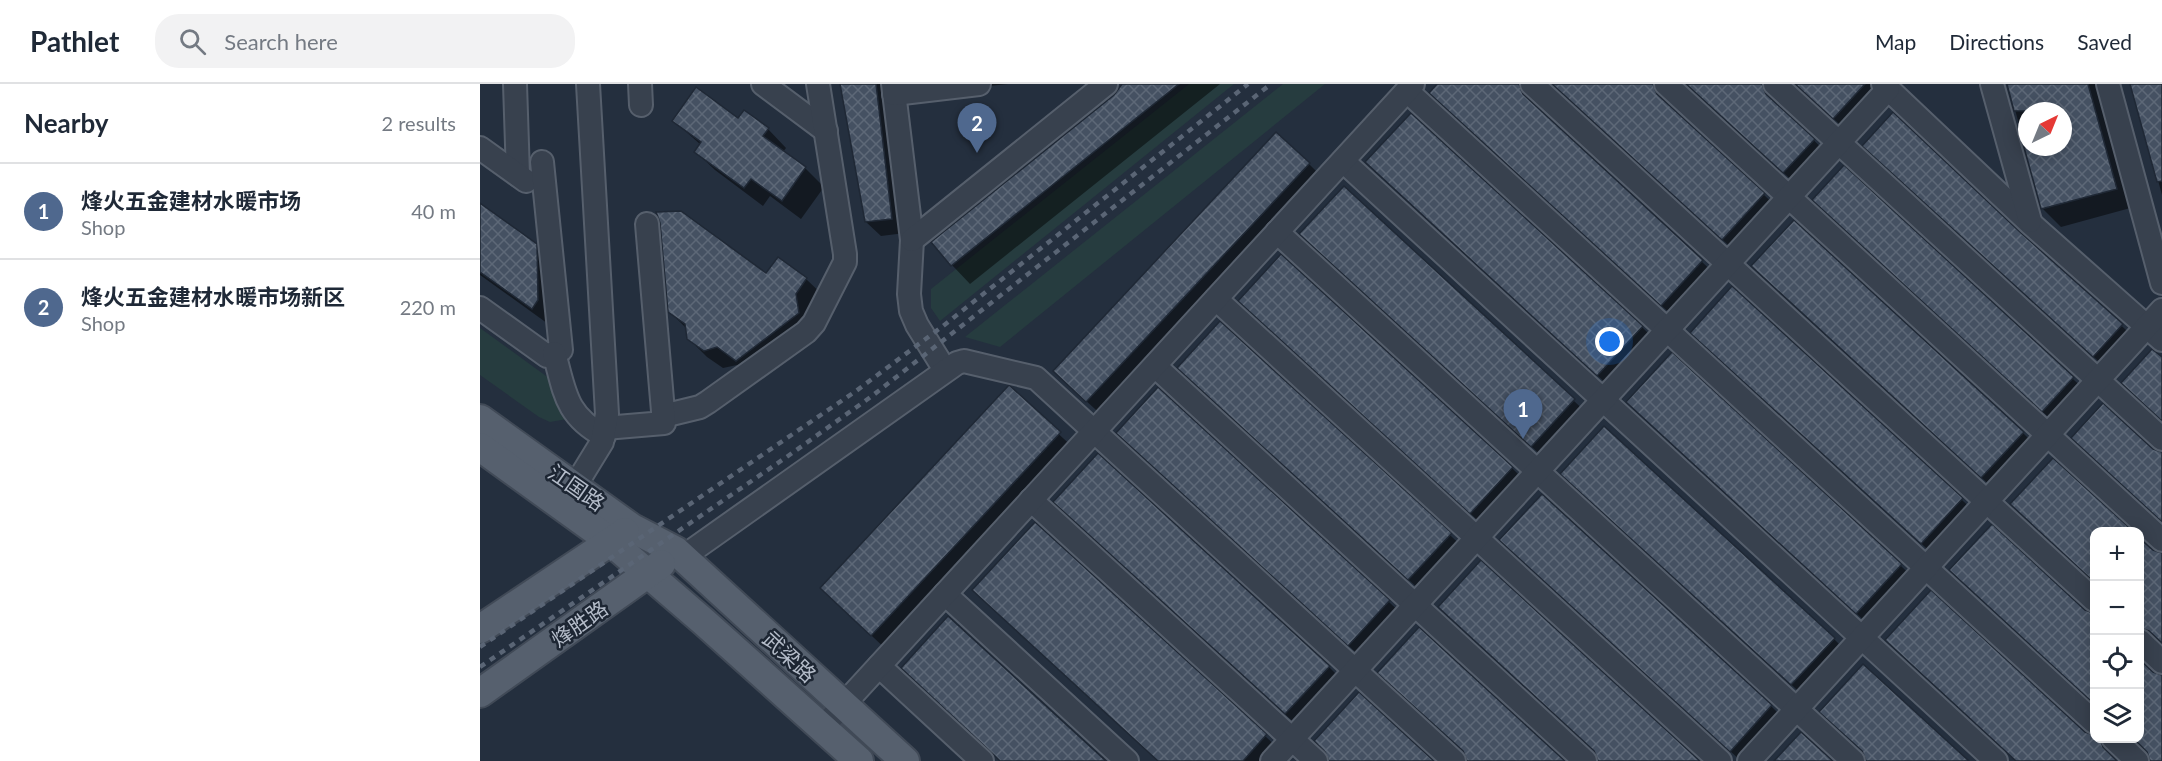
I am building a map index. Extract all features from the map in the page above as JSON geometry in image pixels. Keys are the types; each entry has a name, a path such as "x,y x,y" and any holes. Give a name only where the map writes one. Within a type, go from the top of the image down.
{"main road":[{"name":"江国路","path":"480,419 575,486 621,535 648,574"},
{"name":"江国路","path":"480,447 621,535 680,554"},
{"path":"480,629 621,535"},
{"name":"烽胜路","path":"480,693 648,574 680,554"},
{"name":"武梁路","path":"680,554 905,761"},
{"name":"武梁路","path":"648,574 859,761"}],"street":[{"path":"515,84 518,175"},
{"path":"575,486 605,426 588,84"},
{"path":"763,84 826,131"},
{"path":"554,353 572,411 588,428 699,407 806,332 814,322 845,262 818,84"},
{"path":"945,370 911,311 909,294 912,240 894,89 979,84"},
{"path":"912,240 1106,84"},
{"path":"1532,84 2090,596"},
{"path":"1666,84 2162,540"},
{"path":"1775,84 2162,439"},
{"path":"1992,84 2030,223"},
{"path":"2108,84 2162,283"},
{"path":"822,728 1410,87 1667,330 2090,718"},
{"path":"1272,761 1839,143 1885,87 2030,223 2155,334"},
{"path":"480,148 544,194"},
{"path":"1342,161 1996,761"},
{"path":"480,308 547,356 561,350 542,162"},
{"path":"648,224 663,413"},
{"path":"1277,232 1853,761"},
{"path":"1216,299 1720,761"},
{"path":"1749,761 2098,381 2155,334 2162,310"},
{"path":"680,554 957,363 964,361 1036,378 1454,761"},
{"path":"1155,366 1585,761"},
{"path":"1031,500 1316,761"},
{"path":"945,594 1127,761"},
{"path":"2144,646 2162,662"},
{"path":"879,666 982,761"},
{"path":"2117,743 2137,761"}],"green space":[{"path":"1189,84 1234,84 940,321 931,308 931,289"},
{"path":"1283,84 1325,84 1000,347 965,337"},
{"path":"480,328 557,384 567,419 550,422 539,417 480,375"}],"building":[{"path":"840,84 876,84 892,219 865,222"},
{"path":"1122,84 1179,84 951,266 931,242 1114,95"},
{"path":"1437,84 1519,84 1523,94 1703,260 1661,306 1429,93"},
{"path":"1552,84 1653,84 1657,94 1765,193 1722,240"},
{"path":"1686,84 1762,84 1766,94 1815,139 1783,173"},
{"path":"1795,84 1865,84 1833,119"},
{"path":"2007,84 2088,84 2117,189 2041,209 2026,156 2072,156 2072,102 2018,102 2018,111 2014,111"},
{"path":"2130,84 2162,84 2162,181 2157,182"},
{"path":"696,87 738,118 744,110 769,128 763,136 806,167 782,201 751,179 744,188 694,152 701,142 672,121"},
{"path":"1893,112 2021,233 2123,324 2093,357 1862,146"},
{"path":"1411,113 1643,326 1597,376 1365,162"},
{"path":"1276,132 1310,163 1086,402 1053,371"},
{"path":"1844,165 2074,377 2042,412 1812,200"},
{"path":"1344,186 1575,399 1531,447 1299,234"},
{"path":"480,203 537,244 538,300 532,309 480,272"},
{"path":"681,211 766,273 778,257 807,278 796,294 799,313 736,361 717,347 704,351 687,339 685,324 668,312 660,223 656,212"},
{"path":"1794,220 2024,432 1981,478 1751,266"},
{"path":"1281,254 1513,467 1470,514 1238,301"},
{"path":"1732,286 1963,498 1921,544 1690,333"},
{"path":"1220,321 1452,533 1408,580 1177,368"},
{"path":"2152,349 2162,357 2162,421 2121,383"},
{"path":"1672,352 1902,564 1856,614 1626,402"},
{"path":"1009,385 1061,432 871,636 820,588"},
{"path":"1158,387 1390,600 1348,646 1116,433"},
{"path":"2103,403 2153,449 2162,452 2162,522 2071,438"},
{"path":"1604,426 1835,638 1791,685 1560,474"},
{"path":"1098,453 1330,666 1285,714 1053,502"},
{"path":"2053,458 2129,527 2090,527 2090,578 2010,504"},
{"path":"1542,494 1772,705 1730,752 1499,540"},
{"path":"1035,522 1267,734 1243,761 1158,761 972,590"},
{"path":"1992,524 2085,610 2090,612 2090,700 1949,570"},
{"path":"2144,542 2153,550 2162,553 2162,643 2149,631 2144,630"},
{"path":"1481,560 1700,761 1598,761 1594,751 1438,607"},
{"path":"1931,590 2085,732 2090,734 2090,743 2102,743 2117,761 2016,761 1885,640"},
{"path":"948,616 1106,761 1000,761 901,668"},
{"path":"1419,627 1565,761 1467,761 1463,751 1377,673"},
{"path":"1863,664 1969,761 1866,761 1862,751 1819,712"},
{"path":"2144,664 2153,672 2162,675 2162,761 2150,761 2147,752 2138,743 2144,743"},
{"path":"1359,692 1434,761 1329,761 1325,752 1314,741"},
{"path":"1801,732 1833,761 1774,761"}],"railway":[{"path":"480,647 856,391 943,326 1248,84"},
{"path":"480,667 872,396 1271,84"}],"place":[{"name":"烽火五金建材水暖市场新区","path":"977,153"},
{"name":"烽火五金建材水暖市场","path":"1523,439"}]}
